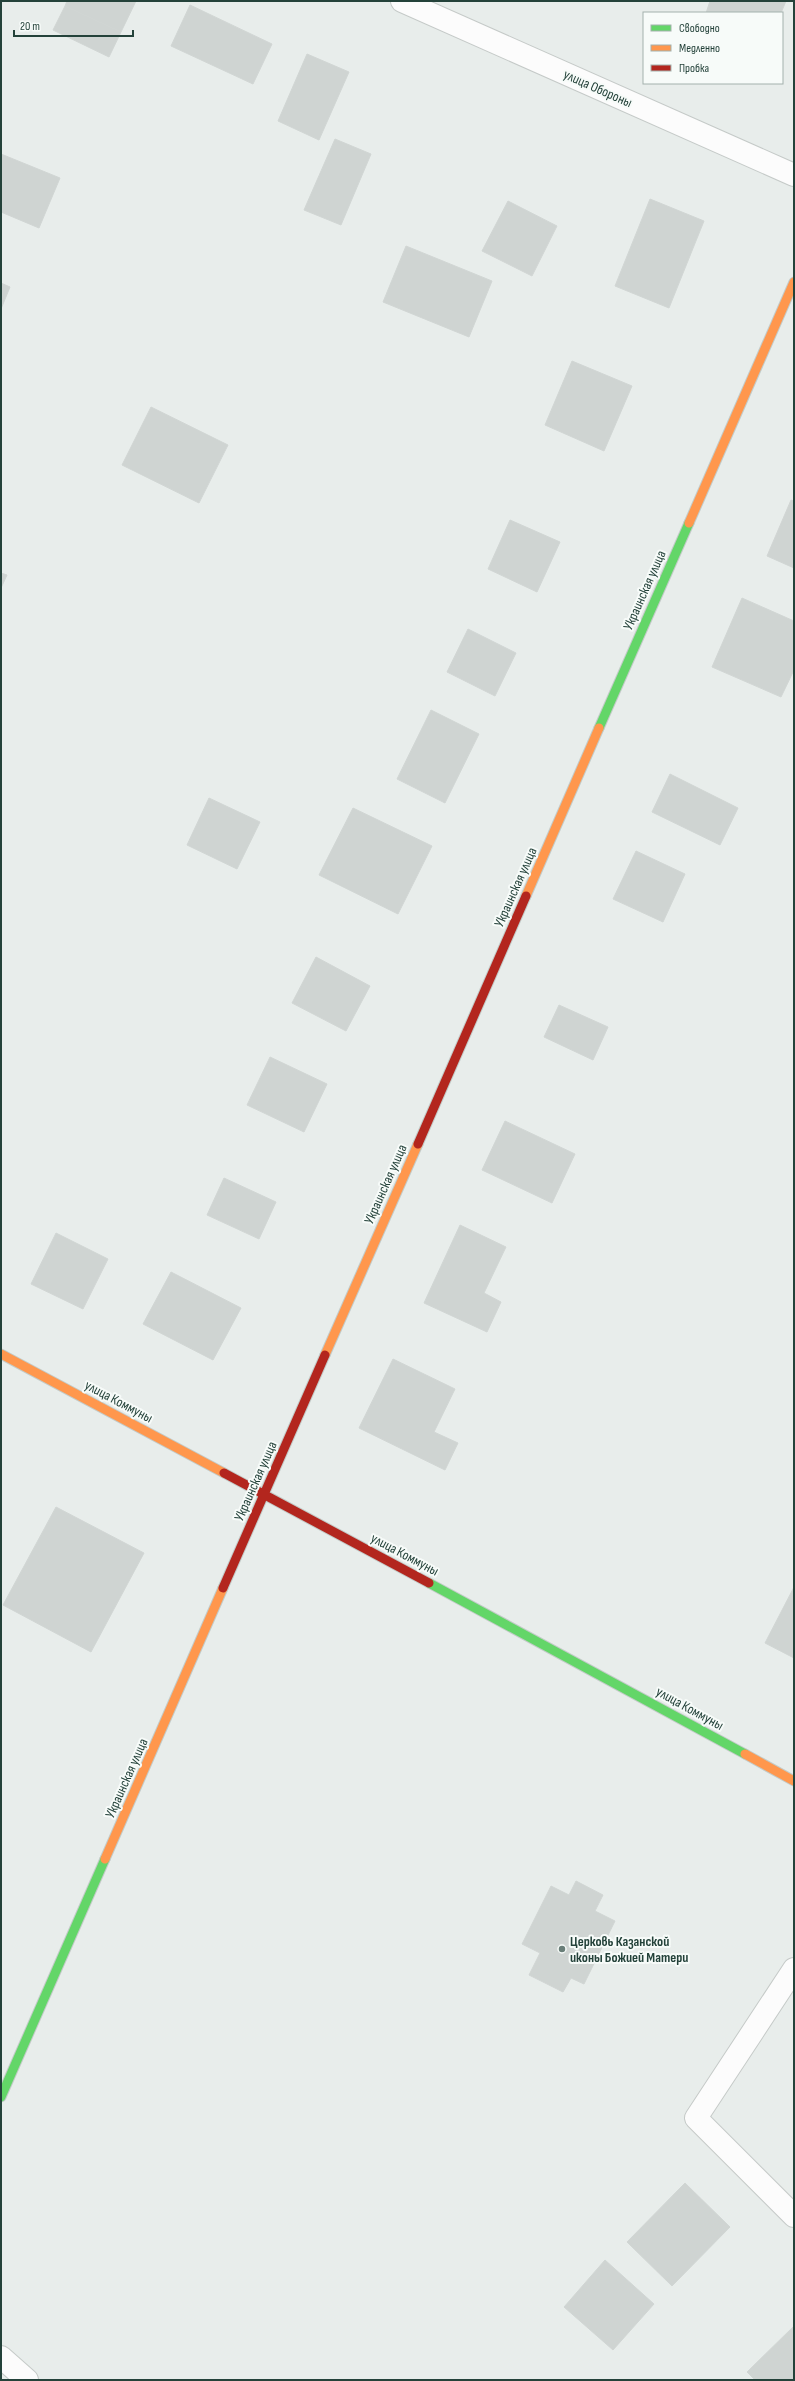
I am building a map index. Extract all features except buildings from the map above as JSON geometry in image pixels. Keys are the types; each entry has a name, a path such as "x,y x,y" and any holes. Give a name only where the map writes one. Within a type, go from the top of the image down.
{"street":[{"name":"улица Обороны","path":"402,1 794,175"},
{"name":"Украинская улица","path":"1,2097 794,282"},
{"name":"улица Коммуны","path":"1,1354 794,1780"},
{"path":"794,1969 696,2118 794,2216"},
{"path":"1,2357 27,2380"}],"traffic: fast":[{"path":"599,728 689,523"},
{"path":"429,1583 745,1754"},
{"path":"1,2097 105,1859"}],"traffic: slow":[{"path":"689,523 794,282"},
{"path":"526,896 599,728"},
{"path":"325,1355 418,1144"},
{"path":"1,1354 224,1473"},
{"path":"105,1859 223,1588"},
{"path":"745,1754 794,1781"}],"traffic: jam":[{"path":"418,1144 526,896"},
{"path":"223,1588 325,1355"},
{"path":"224,1473 429,1583"}],"place":[{"name":"Церковь Казанской иконы Божией Матери","path":"562,1949"}]}
